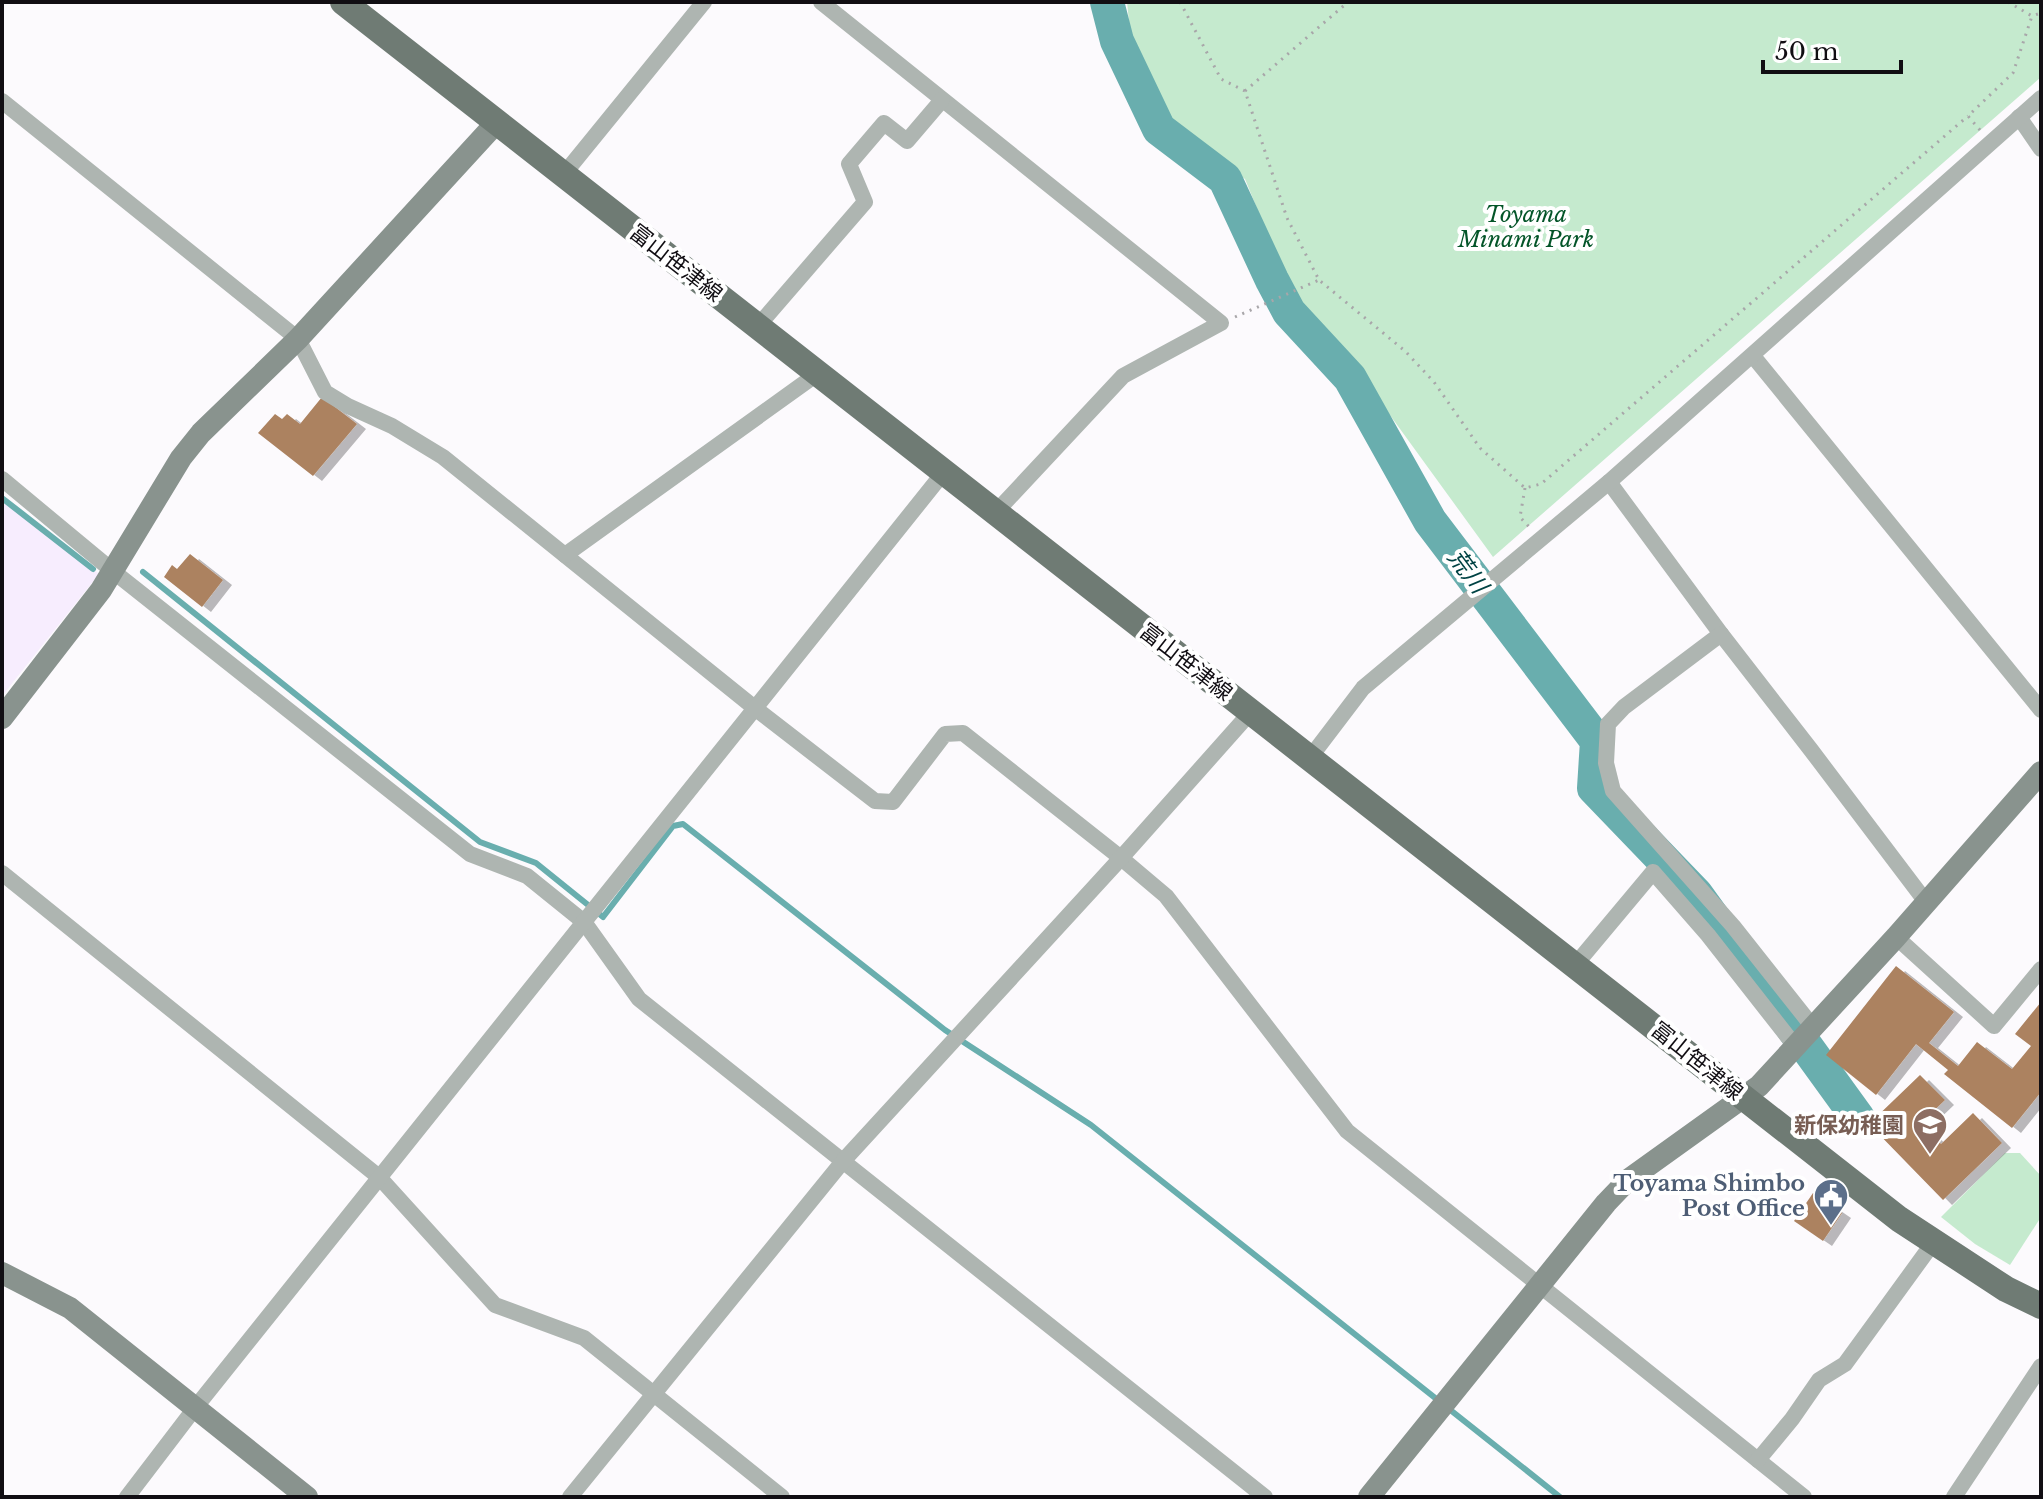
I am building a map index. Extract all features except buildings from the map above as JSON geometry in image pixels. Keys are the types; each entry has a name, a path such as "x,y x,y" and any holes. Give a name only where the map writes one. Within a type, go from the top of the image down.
{"main road":[{"name":"富山笹津線","path":"343,2 1250,713 1576,964 1744,1099 1933,1243 2006,1289 2041,1306"}],"street":[{"path":"564,174 704,2"},
{"path":"821,2 1221,323 1123,376 995,513"},
{"path":"1309,759 1363,688 1609,482 2041,98"},
{"path":"757,327 865,202 849,164 884,123 907,141 942,100"},
{"path":"2,101 298,339 325,392 392,426 443,457 875,801 893,802 945,734 963,733 1166,896 1347,1131 1804,1497"},
{"path":"2019,117 2041,149"},
{"path":"2,718 114,572 181,458 201,433 298,339 497,122"},
{"path":"1753,356 2041,710"},
{"path":"565,555 817,374"},
{"path":"127,1497 944,472"},
{"path":"2,479 114,572 470,854 527,876 591,913 639,999 1265,1497"},
{"path":"1609,482 1926,902"},
{"path":"1721,634 1624,707 1608,724 1606,763 1613,791 1733,926 1813,1027"},
{"path":"570,1497 844,1160 1250,713"},
{"path":"1369,1497 1606,1203 1628,1180 1759,1086 2041,772"},
{"path":"1576,964 1653,872 1708,935 1795,1046"},
{"path":"2,873 379,1177 495,1305 584,1338 782,1497"},
{"path":"1896,937 1994,1026 2041,969"},
{"path":"1758,1460 1819,1380 1845,1364 1933,1243"},
{"path":"2,1273 70,1308 307,1497"},
{"path":"1954,1497 2041,1366"}],"path":[{"path":"1180,2 1221,79 1245,91 1287,218 1319,280 1405,351 1434,382 1480,448 1525,488"},
{"path":"1245,91 1348,2"},
{"path":"2008,2 2032,16 2041,13"},
{"path":"1525,488 1541,484 1968,116 2013,73 2032,16"},
{"path":"1968,116 1990,143"},
{"path":"1221,323 1319,280"},
{"path":"1525,488 1520,517 1540,540"}],"shaded area":[{"path":"2,495 99,574 2,696"}],"green space":[{"name":"Toyama Minami Park","path":"1127,2 2041,2 2041,77 1493,557 1379,400 1298,309 1245,179 1173,131 1130,32"},
{"path":"2005,1153 2020,1153 2041,1176 2041,1217 2010,1265 1975,1244 1941,1217"}],"waterway":[{"name":"荒川","path":"1107,2 1117,41 1159,129 1225,179 1289,312 1350,378 1430,521 1597,741 1594,788 1696,894 1858,1118"},
{"path":"2,498 93,569"},
{"path":"143,572 480,842 536,863 603,917 673,826 683,824 945,1030 1091,1125 1560,1497"}],"place":[{"name":"新保幼稚園","path":"1930,1156"},
{"name":"Toyama Shimbo Post Office","path":"1831,1227"}]}
